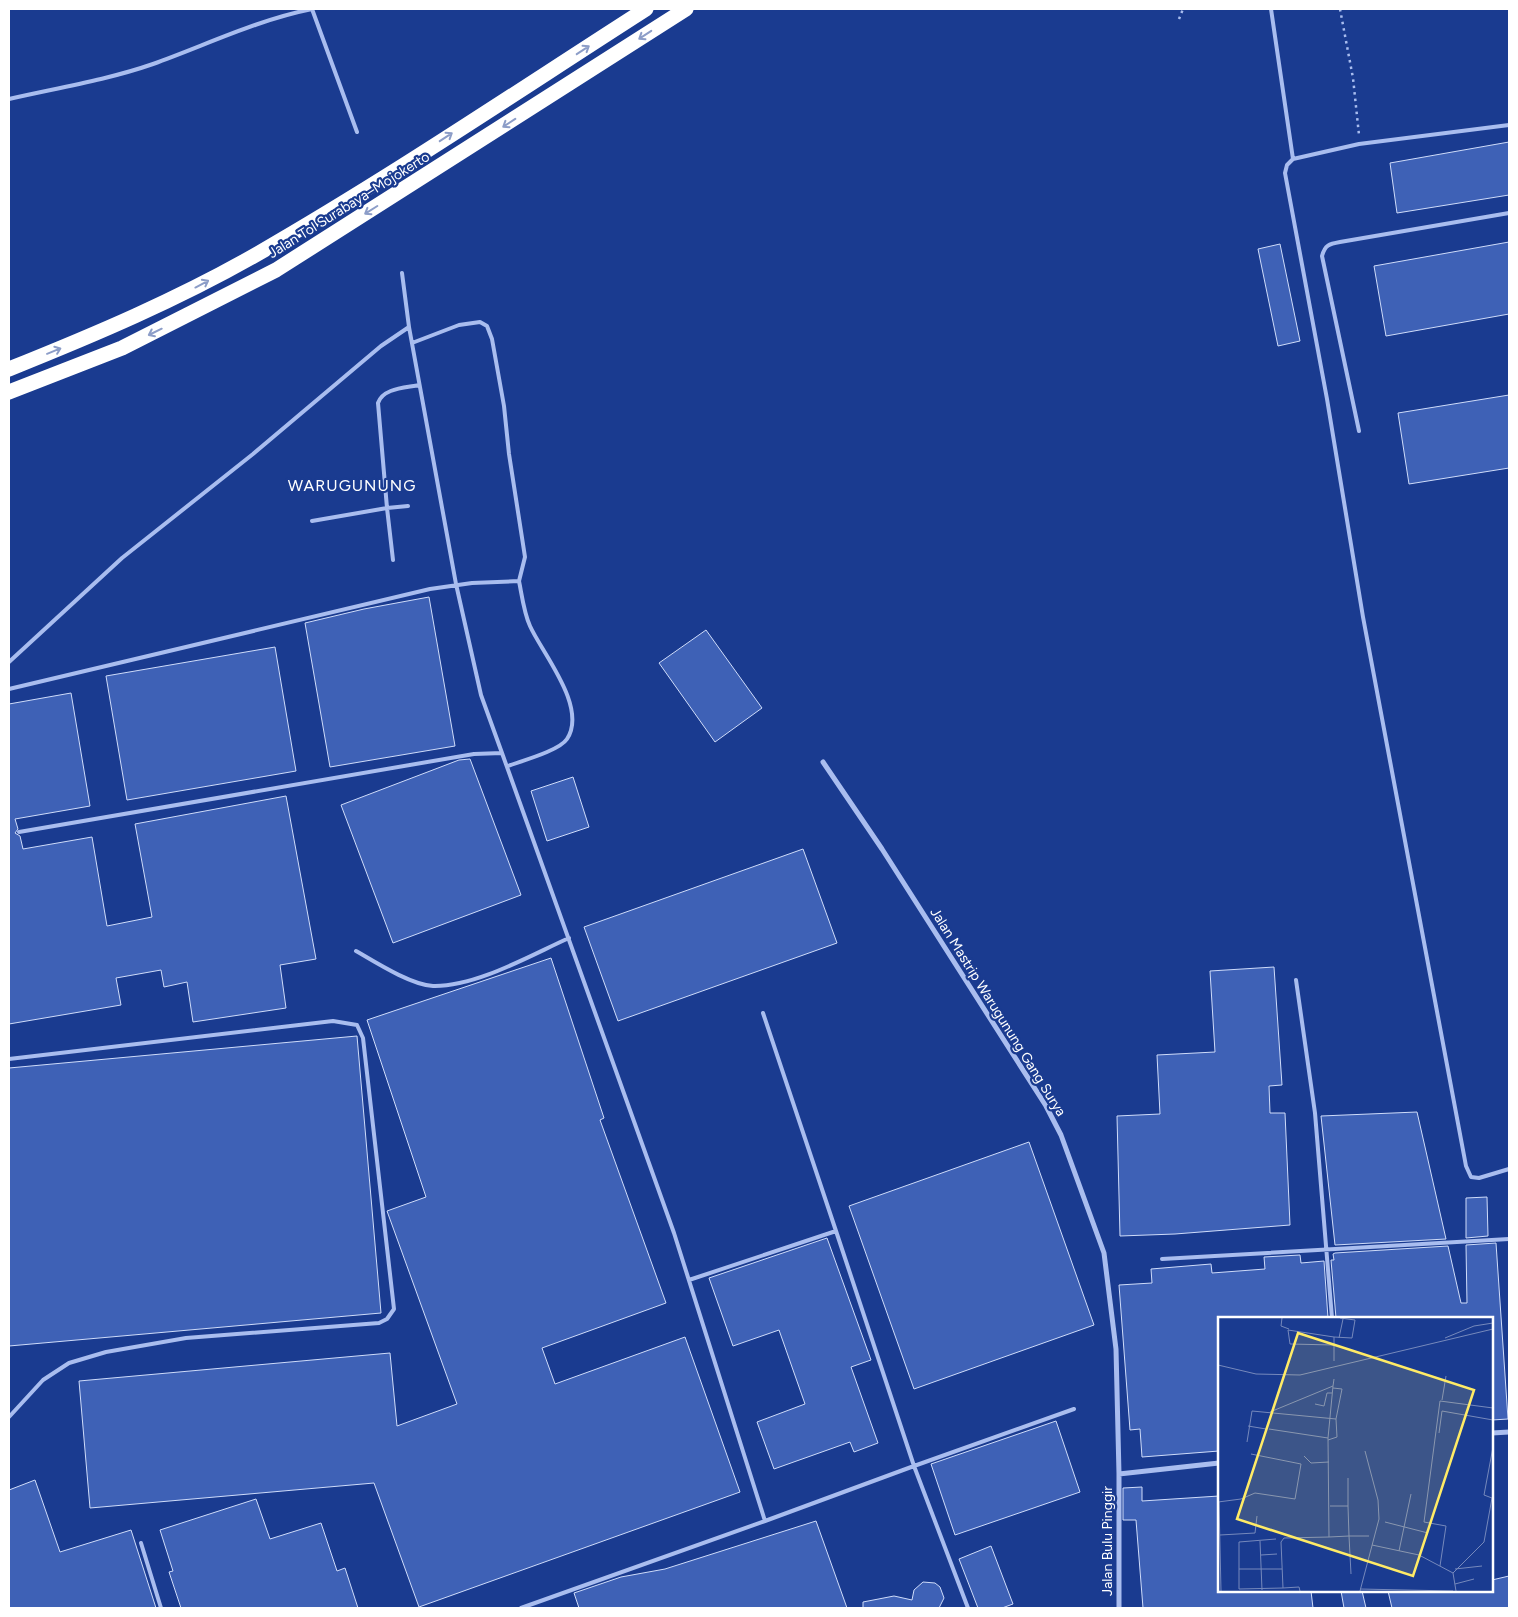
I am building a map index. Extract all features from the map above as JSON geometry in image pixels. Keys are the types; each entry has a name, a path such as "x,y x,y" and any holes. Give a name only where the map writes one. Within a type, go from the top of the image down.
{"highway":[{"name":"Jalan Tol Surabaya–Mojokerto","path":"9,369 118,326 259,253 406,163 646,9"},
{"name":"Jalan Tol Surabaya–Mojokerto","path":"9,392 122,348 276,270 686,9"}],"street":[{"name":"Jalan Mastrip Warugunung Gang Surya","path":"823,762 882,849 1046,1106 1061,1135 1104,1253 1116,1349 1119,1474"},
{"path":"1493,1434 1509,1432"},
{"path":"1119,1474 1218,1463"},
{"name":"Jalan Bulu Pinggir","path":"1118,1608 1119,1474"}],"lane":[{"path":"9,99 112,76 154,64 225,35 312,9 357,132"},
{"path":"1270,9 1293,159"},
{"path":"1509,125 1359,144 1293,159 1287,165 1285,172 1328,398 1365,627 1466,1166 1470,1177 1479,1178 1509,1169"},
{"path":"1359,431 1322,256 1325,248 1328,245 1340,242 1509,213"},
{"path":"402,273 419,385 456,584 481,695 508,766 689,1280 765,1521"},
{"path":"412,343 459,324 480,322 487,326 492,339 504,406 508,454 525,557 519,581 529,624 557,669 568,696 572,721 567,739 555,748 508,766"},
{"path":"9,662 122,558 253,454 381,346 410,327"},
{"path":"393,560 378,403 380,396 386,392 419,385"},
{"path":"312,520 408,506"},
{"path":"9,689 272,625 456,584 519,581"},
{"path":"19,832 474,754 502,753"},
{"path":"356,951 391,972 432,986 486,976 569,938"},
{"path":"1296,980 1315,1112 1332,1317"},
{"path":"762,1013 914,1466 968,1608"},
{"path":"9,1059 333,1021 357,1025 363,1038 394,1309 387,1319 379,1323 186,1338 106,1352 69,1363 43,1380 9,1417"},
{"path":"689,1280 836,1231"},
{"path":"1162,1259 1326,1248 1509,1239"},
{"path":"522,1608 1074,1409"},
{"path":"142,1543 161,1608"}],"path":[{"path":"1179,19 1183,9"},
{"path":"1340,9 1353,78 1359,144"}],"building":[{"path":"1509,142 1509,195 1397,213 1390,163"},
{"path":"1509,242 1509,314 1386,336 1374,266"},
{"path":"1280,244 1300,341 1278,346 1258,249"},
{"path":"1509,395 1509,468 1409,484 1398,413"},
{"path":"429,597 455,746 330,767 305,623 364,609"},
{"path":"706,630 762,708 715,742 659,663"},
{"path":"275,647 296,771 127,800 106,676"},
{"path":"71,693 90,806 15,819 18,829 15,833 20,836 23,849 92,837 107,926 152,917 135,824 286,796 316,959 280,965 286,1008 193,1022 187,982 164,987 161,970 116,978 121,1005 9,1024 9,704"},
{"path":"470,759 521,895 393,943 341,805 459,760"},
{"path":"573,777 589,827 547,841 531,791"},
{"path":"803,849 837,943 618,1021 584,927"},
{"path":"551,958 604,1118 600,1120 666,1303 542,1348 555,1384 685,1337 740,1492 419,1607 374,1483 90,1508 79,1381 390,1353 397,1426 457,1404 387,1211 426,1197 367,1020"},
{"path":"1274,967 1282,1085 1269,1086 1270,1113 1285,1113 1290,1225 1175,1234 1120,1236 1117,1116 1160,1114 1157,1055 1215,1052 1210,971"},
{"path":"357,1036 381,1313 9,1346 9,1068"},
{"path":"1417,1112 1446,1239 1335,1245 1321,1116"},
{"path":"1029,1142 1094,1325 914,1389 849,1206"},
{"path":"1487,1197 1488,1236 1466,1238 1466,1198"},
{"path":"827,1238 871,1360 851,1367 878,1443 854,1452 850,1442 774,1469 757,1422 805,1404 779,1330 733,1346 709,1278"},
{"path":"1496,1243 1508,1419 1493,1420 1493,1317 1336,1317 1331,1260 1334,1260 1333,1254 1448,1246 1461,1303 1467,1303 1466,1245"},
{"path":"1300,1255 1301,1263 1324,1261 1328,1317 1218,1317 1218,1451 1142,1457 1140,1429 1130,1430 1119,1285 1152,1283 1151,1269 1211,1264 1212,1273 1265,1269 1264,1257"},
{"path":"1056,1421 1080,1492 955,1535 931,1464"},
{"path":"35,1480 60,1552 131,1530 156,1608 9,1608 9,1490"},
{"path":"1142,1487 1142,1501 1218,1496 1218,1592 1311,1592 1313,1608 1143,1608 1136,1520 1123,1520 1123,1488"},
{"path":"256,1499 270,1539 321,1523 337,1571 345,1568 358,1608 181,1608 169,1572 173,1571 160,1530"},
{"path":"816,1521 847,1608 579,1608 574,1593 621,1577 665,1569"},
{"path":"991,1546 1013,1604 1002,1608 978,1608 959,1559"},
{"path":"1509,1576 1509,1608 1392,1608 1388,1592 1493,1592 1493,1580"},
{"path":"923,1582 935,1583 940,1587 944,1598 939,1608 863,1608 863,1602 894,1596 912,1600 914,1590"},
{"path":"1341,1592 1362,1592 1366,1608 1344,1608"}],"district":[{"name":"WARUGUNUNG","path":"352,485"}]}
